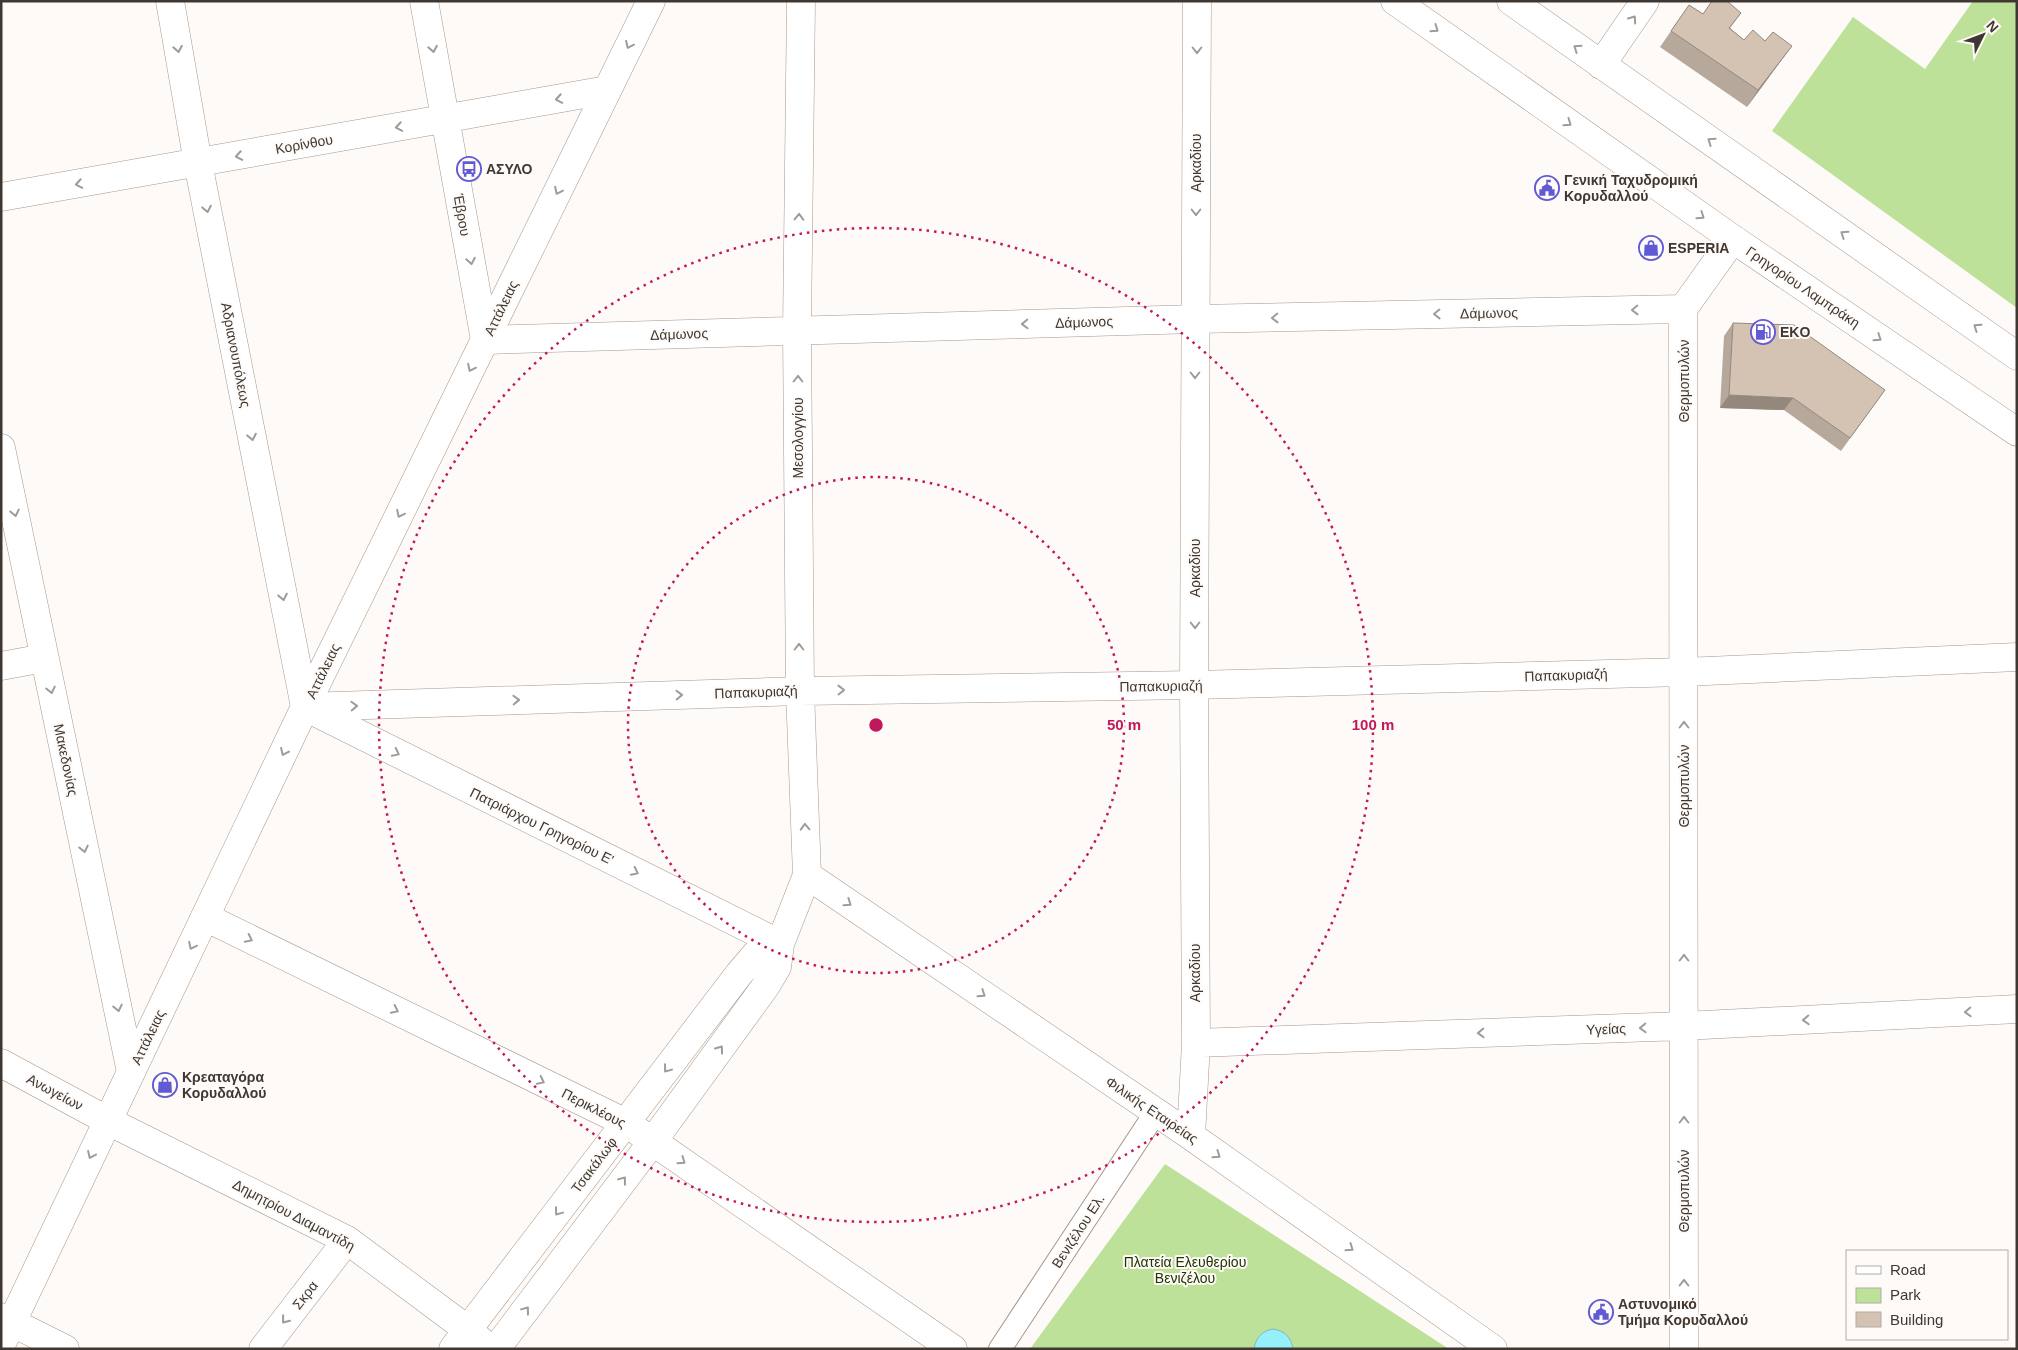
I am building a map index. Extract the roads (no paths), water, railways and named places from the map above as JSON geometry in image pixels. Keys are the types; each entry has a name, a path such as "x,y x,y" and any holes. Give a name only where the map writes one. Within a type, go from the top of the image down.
{"street":[{"name":"Αδριανουπόλεως","path":"170,1 198,163 305,708"},
{"name":"Έβρου","path":"424,1 485,340"},
{"name":"Αττάλειας","path":"5,1328 108,1121 305,708 651,1"},
{"name":"Μεσολογγίου","path":"802,1 797,330 800,691 807,875"},
{"name":"Αρκαδίου","path":"1190,1136 1196,1043 1194,685 1197,1"},
{"name":"Γρηγορίου Λαμπράκη","path":"1395,1 1733,239 2017,432"},
{"path":"1511,1 2017,356"},
{"path":"1601,65 1645,1"},
{"name":"Κορίνθου","path":"1,197 607,90"},
{"path":"1683,309 1733,239"},
{"name":"Δάμωνος","path":"485,340 1195,319 1683,309"},
{"name":"Θερμοπυλών","path":"1683,309 1684,1349"},
{"name":"Μακεδονίας","path":"1,448 131,1072"},
{"name":"Παπακυριαζή","path":"305,708 800,691 1194,685 1684,672 2017,657"},
{"path":"1,666 44,658"},
{"name":"Πατριάρχου Γρηγορίου Ε'","path":"305,708 780,944"},
{"path":"496,1349 653,1141 765,987 777,967 780,944 807,875"},
{"name":"Φιλικής Εταιρείας","path":"807,875 1156,1112 1493,1349"},
{"name":"Περικλέους","path":"205,917 626,1123 954,1349"},
{"name":"Τσακάλωφ","path":"461,1339 743,969 757,953 780,944"},
{"name":"Υγείας","path":"1196,1043 1684,1026 2017,1009"},
{"name":"Ανωγείων","path":"1,1064 108,1121"},
{"name":"Βενιζέλου Ελ.","path":"1000,1349 1156,1112"},
{"name":"Δημητρίου Διαμαντίδη","path":"108,1121 347,1240 461,1339 490,1349"},
{"name":"Σκρα","path":"263,1349 347,1240"},
{"path":"5,1328 65,1349"}],"water":[{"path":"1273,1329 1287,1335 1293,1349 1254,1349 1260,1335"}],"place":[{"name":"ΑΣΥΛΟ","path":"469,169"},
{"name":"Γενική Ταχυδρομική Κορυδαλλού","path":"1547,188"},
{"name":"ESPERIA","path":"1651,248"},
{"name":"EKO","path":"1763,332"},
{"name":"Κρεαταγόρα Κορυδαλλού","path":"165,1085"},
{"name":"Αστυνομικό Τμήμα Κορυδαλλού","path":"1601,1312"}],"park label":[{"name":"Πλατεία Ελευθερίου Βενιζέλου","path":"1185,1270"}]}
